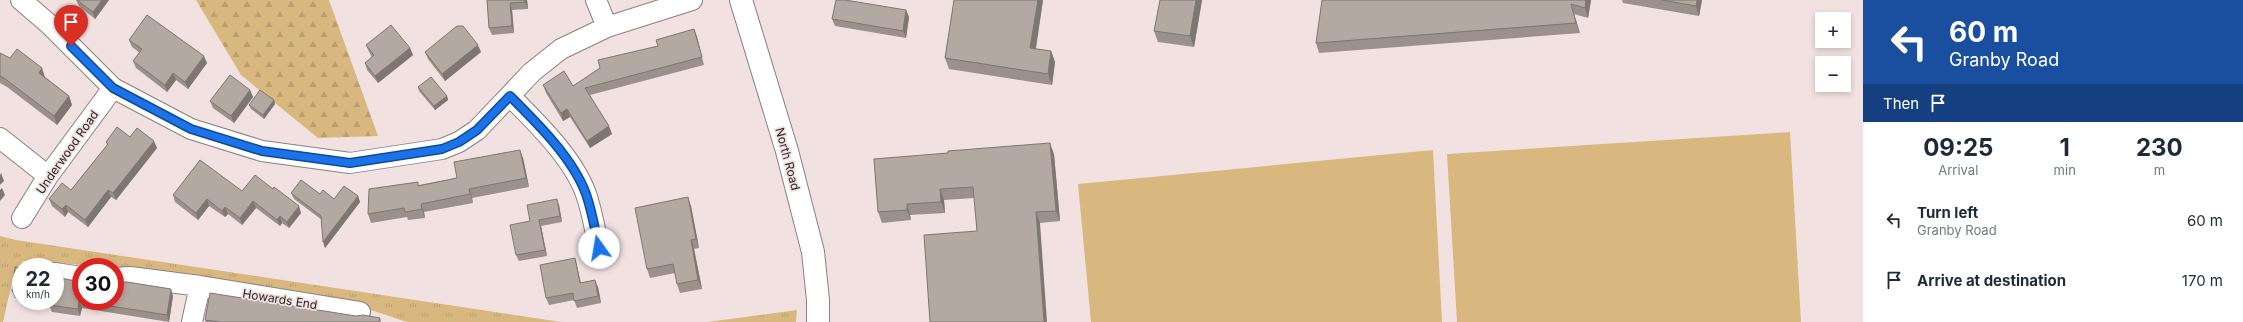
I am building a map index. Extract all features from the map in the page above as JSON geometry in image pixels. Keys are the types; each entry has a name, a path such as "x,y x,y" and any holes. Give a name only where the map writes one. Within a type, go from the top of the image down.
{"main road":[{"name":"North Road","path":"741,0 787,151 813,252 818,300 818,322"}],"street":[{"path":"596,0 607,27"},
{"path":"30,3 113,88 191,129 262,151 350,163 442,149 459,142 477,130 532,72 561,49 607,27 692,0"},
{"name":"Underwood Road","path":"22,218 48,176 113,88"},
{"path":"510,96 550,136 572,169 586,193 599,248"},
{"path":"0,138 48,176"},
{"name":"Howards End","path":"124,277 200,286 360,312"},
{"path":"192,322 200,286"}],"green space":[{"path":"196,0 329,0 378,136 318,138 241,75"},
{"path":"1790,132 1801,322 1457,322 1447,154"},
{"path":"1433,150 1442,322 1091,322 1078,184"},
{"path":"0,236 16,240 561,322 407,322 374,311 124,269 124,258 72,258 72,264 64,264 64,258 12,258 12,282 3,322 0,322"},
{"path":"797,310 796,322 707,322"}],"building":[{"path":"77,0 102,0 93,12"},
{"path":"487,0 525,0 525,2 510,3 512,26 489,28"},
{"path":"836,0 845,0 906,10 903,31 832,19"},
{"path":"954,0 1038,0 1030,48 1051,51 1048,74 945,58"},
{"path":"1160,0 1196,0 1190,36 1154,31"},
{"path":"1322,0 1586,0 1585,8 1571,4 1576,23 1316,43"},
{"path":"1662,0 1697,0 1696,6"},
{"path":"147,15 204,56 185,82 173,73 165,85 133,61 142,49 129,40"},
{"path":"391,25 410,48 375,76 365,63 374,55 366,45"},
{"path":"457,26 463,26 478,45 442,74 425,52"},
{"path":"694,29 702,57 585,88 609,126 587,141 567,109 561,113 543,85 564,71 573,86 600,68 598,60 658,46 656,40"},
{"path":"17,49 42,68 39,73 69,96 54,116 0,76 0,53 10,58"},
{"path":"230,75 250,90 231,116 210,101"},
{"path":"431,77 447,96 434,106 418,87"},
{"path":"260,90 274,100 263,115 249,105"},
{"path":"117,127 130,137 137,128 154,141 113,193 108,190 85,220 66,205 62,209 49,199 62,183 71,190 108,144 106,142"},
{"path":"1050,143 1056,211 1036,212 1044,322 930,322 924,235 977,231 973,187 940,189 941,202 907,204 907,210 878,212 874,159 948,153 948,151"},
{"path":"520,150 526,178 469,189 470,194 421,204 422,209 405,212 404,208 368,214 369,189 418,182 418,186 457,178 454,162"},
{"path":"200,160 242,191 255,175 299,206 287,222 280,216 277,220 253,201 240,218 225,207 222,211 207,199 196,213 173,195"},
{"path":"301,180 320,194 323,190 334,199 344,186 358,196 323,242 321,216 291,193"},
{"path":"688,197 696,239 691,240 698,280 677,284 673,264 647,269 635,208"},
{"path":"557,199 560,216 539,220 545,250 516,255 510,225 530,221 527,205"},
{"path":"575,258 580,283 595,280 598,296 574,301 573,293 546,298 540,265"},
{"path":"64,279 72,280 72,308 64,307"},
{"path":"124,282 171,289 167,315 124,308"},
{"path":"210,293 356,316 363,315 380,318 379,322 220,322 205,320"}],"route":[{"path":"71,46 113,88 191,129 262,151 350,163 442,149 459,142 477,130 510,96 550,136 572,169 586,193 599,248"}]}
